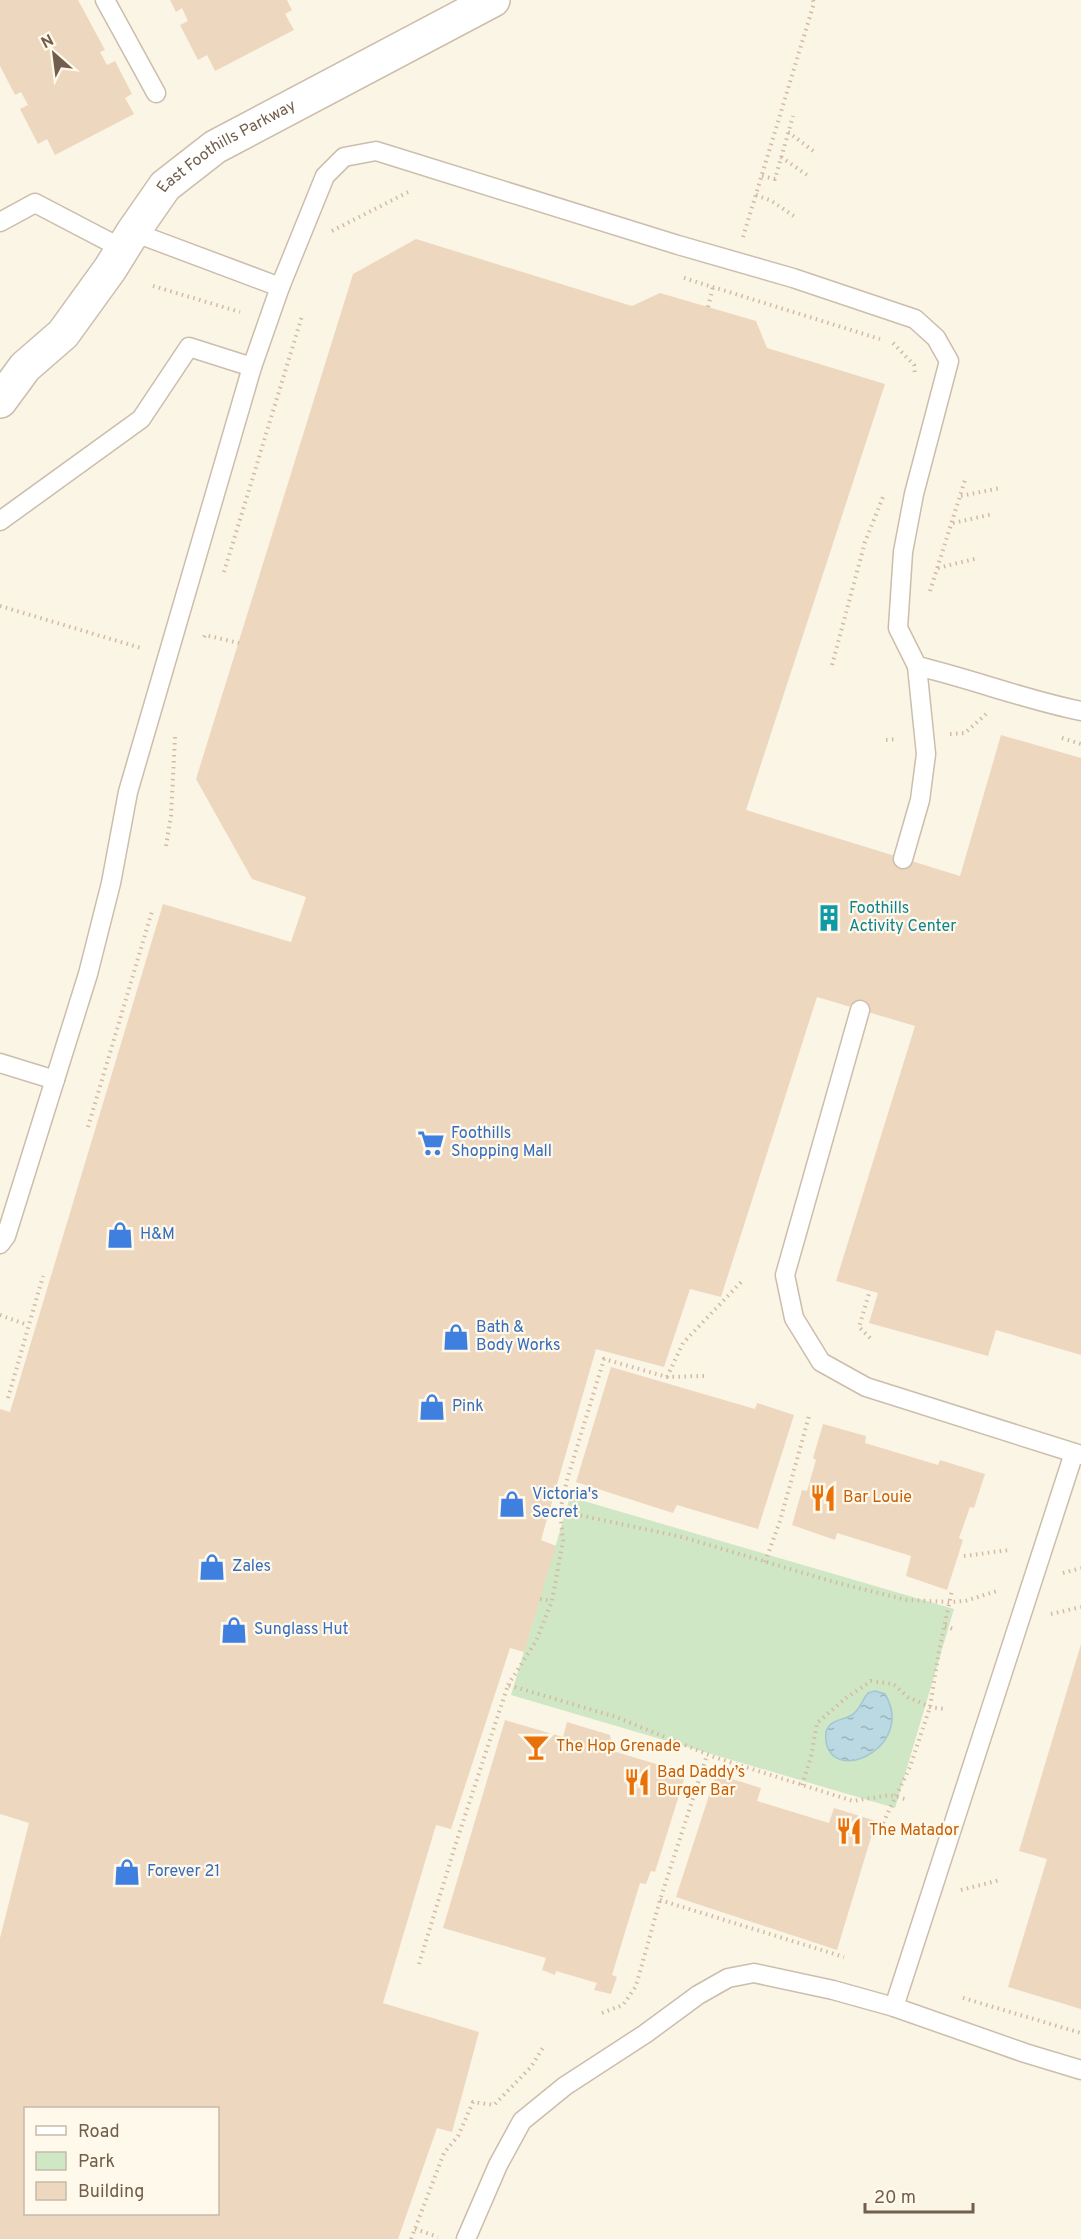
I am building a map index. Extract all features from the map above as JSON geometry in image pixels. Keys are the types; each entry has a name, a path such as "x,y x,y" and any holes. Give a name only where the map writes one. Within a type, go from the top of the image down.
{"street":[{"name":"East Foothills Parkway","path":"0,401 13,369 63,334 165,186 215,147 493,0"}],"lane":[{"path":"105,0 156,93"},
{"path":"0,1244 6,1236 87,974 111,883 128,792 252,367 280,287 325,176 344,157 376,151 678,245 793,278 915,319 936,338 950,361 914,494 903,552 898,628 917,666 926,754 920,800 903,859"},
{"path":"0,222 35,203 128,241 280,287"},
{"path":"0,521 141,419 189,347 252,367"},
{"path":"917,666 961,676 1081,711"},
{"path":"860,1010 785,1275 794,1318 821,1362 866,1387 1078,1454 894,2007"},
{"path":"0,1063 55,1080"},
{"path":"466,2239 498,2165 522,2121 565,2086 645,2034 698,1995 728,1978 754,1973 833,1990 894,2007 1081,2070"}],"path":[{"path":"743,238 814,3 813,0"},
{"path":"762,176 775,179 793,116"},
{"path":"788,132 816,153"},
{"path":"781,157 807,175"},
{"path":"327,233 407,191 417,194"},
{"path":"756,195 771,200 794,216"},
{"path":"680,277 715,285 896,344 914,365 916,383"},
{"path":"708,307 715,285"},
{"path":"153,286 240,312"},
{"path":"222,578 305,306"},
{"path":"930,592 965,480"},
{"path":"960,496 1000,488"},
{"path":"832,665 865,542 885,492"},
{"path":"952,523 993,514"},
{"path":"934,557 941,557"},
{"path":"938,568 978,558"},
{"path":"0,606 141,648"},
{"path":"201,645 205,635 239,644"},
{"path":"946,734 965,733 986,714 997,717"},
{"path":"166,846 171,816 175,733"},
{"path":"1060,737 1081,744"},
{"path":"886,740 898,739"},
{"path":"88,1127 152,910"},
{"path":"8,1398 43,1276"},
{"path":"667,1377 683,1343 743,1280"},
{"path":"870,1290 859,1327 870,1338"},
{"path":"0,1315 28,1325"},
{"path":"420,1964 455,1846 508,1685 536,1641 552,1601 563,1541 560,1511 567,1480 604,1359 667,1377 704,1376"},
{"path":"765,1562 780,1521 809,1416"},
{"path":"560,1511 682,1537 834,1582 907,1600 965,1601 997,1592"},
{"path":"964,1556 1009,1550"},
{"path":"883,1823 910,1767 930,1707 952,1590"},
{"path":"540,1599 552,1601"},
{"path":"1041,1616 1081,1607"},
{"path":"945,1626 956,1630"},
{"path":"802,1785 811,1756 817,1723 846,1698 872,1681 893,1684 908,1697 930,1707 944,1709"},
{"path":"508,1685 616,1717 707,1755 853,1801 890,1795 904,1799"},
{"path":"602,2013 623,2004 636,1986 660,1900 707,1755"},
{"path":"960,1891 1000,1880"},
{"path":"660,1900 844,1957"},
{"path":"963,1998 1081,2033"},
{"path":"411,2239 444,2153 458,2136 473,2102 494,2105 531,2067 544,2046"},
{"path":"415,2229 438,2236"}],"green space":[{"path":"570,1497 954,1609 895,1808 511,1695"}],"water":[{"path":"875,1691 885,1694 892,1712 890,1728 883,1742 872,1753 859,1759 846,1761 834,1756 827,1746 828,1728 833,1722 855,1713 868,1693"}],"building":[{"path":"0,0 78,0 105,50 100,52 107,65 115,61 132,94 125,98 134,114 55,155 47,139 38,144 20,109 28,105 21,92 15,95 0,66"},
{"path":"170,0 287,0 292,10 285,14 294,30 215,71 207,55 198,60 180,25 188,21 182,8 176,12"},
{"name":"Foothills Shopping Mall","path":"416,239 632,306 660,293 756,321 767,348 885,384 746,810 960,876 1001,735 1081,758 1081,1355 996,1330 988,1356 869,1323 878,1293 836,1281 915,1026 817,997 721,1297 690,1289 664,1367 596,1349 541,1540 556,1546 524,1652 510,1648 451,1829 436,1825 383,2003 479,2032 452,2132 437,2128 398,2239 0,2239 0,1938 29,1823 0,1814 0,1409 10,1412 163,904 291,942 306,897 252,879 196,779 353,274"},
{"path":"611,1367 755,1409 757,1403 794,1415 758,1529 677,1505 673,1513 576,1482"},
{"path":"823,1424 866,1436 865,1443 938,1465 940,1460 985,1474 974,1508 970,1507 959,1538 963,1540 947,1590 906,1576 911,1556 837,1533 835,1540 792,1525 802,1490 807,1491 816,1460 813,1458"},
{"path":"1081,1644 1081,2009 1008,1987 1047,1859 1019,1851"},
{"path":"505,1720 563,1737 567,1722 610,1735 613,1751 686,1773 655,1872 651,1871 646,1884 640,1883 612,1975 617,1977 611,1994 594,1990 597,1983 556,1971 555,1975 542,1970 546,1958 443,1928"},
{"path":"716,1774 761,1788 757,1801 829,1823 834,1808 876,1821 837,1950 676,1897"}],"place":[{"name":"Foothills Activity Center","path":"829,918"},
{"name":"Foothills Shopping Mall","path":"431,1143"},
{"name":"H&M","path":"120,1235"},
{"name":"Bath & Body Works","path":"456,1337"},
{"name":"Pink","path":"432,1407"},
{"name":"Bar Louie","path":"823,1498"},
{"name":"Victoria's Secret","path":"512,1504"},
{"name":"Zales","path":"212,1567"},
{"name":"Sunglass Hut","path":"234,1630"},
{"name":"The Hop Grenade","path":"536,1747"},
{"name":"Bad Daddy’s Burger Bar","path":"637,1782"},
{"name":"The Matador","path":"849,1831"},
{"name":"Forever 21","path":"127,1872"}]}
